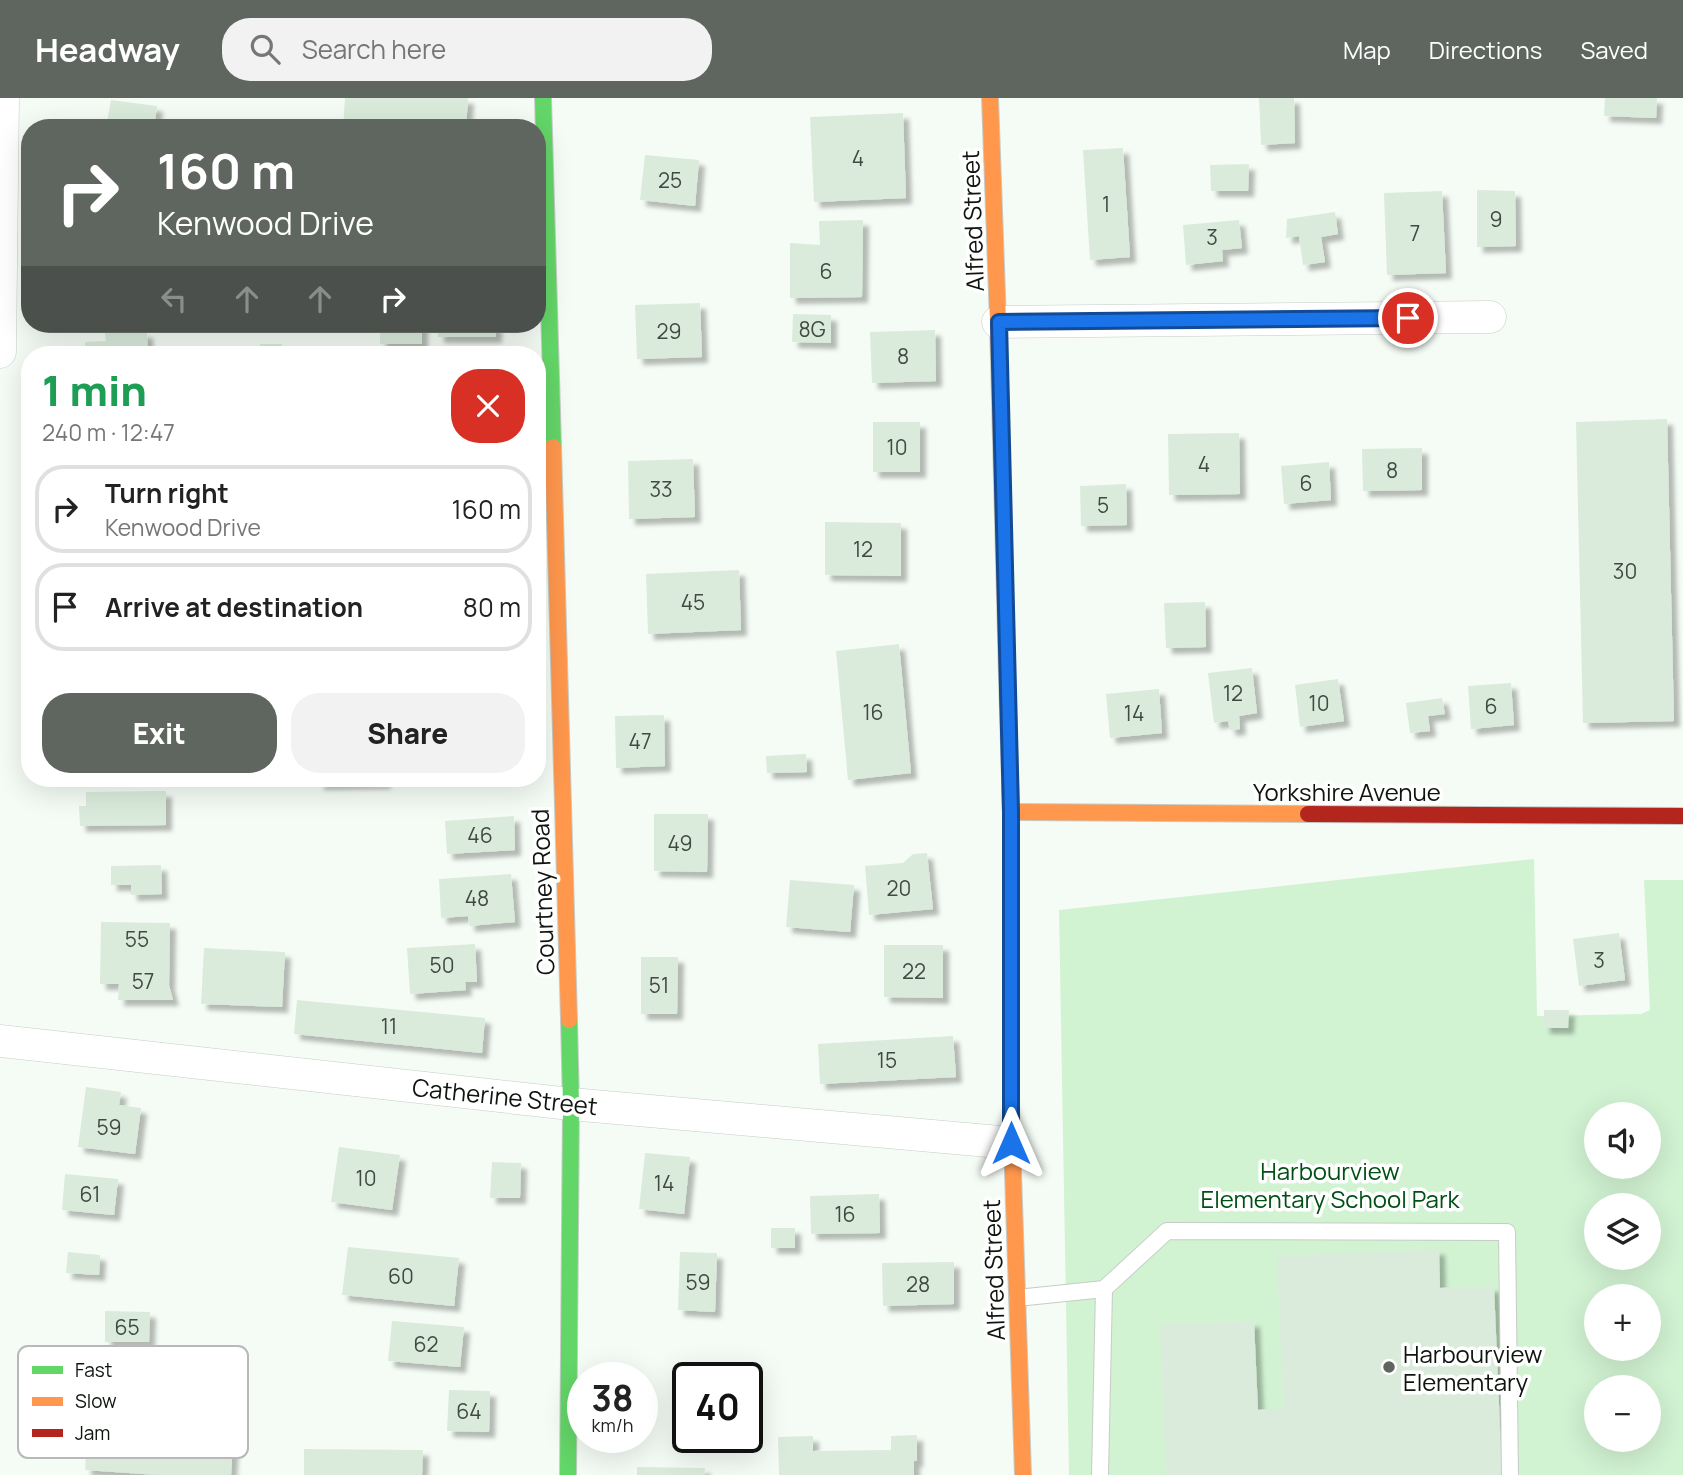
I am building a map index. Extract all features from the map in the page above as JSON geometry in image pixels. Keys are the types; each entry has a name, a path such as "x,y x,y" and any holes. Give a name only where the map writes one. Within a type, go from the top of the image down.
{"street":[{"path":"0,352 3,98"},
{"name":"Courtney Road","path":"543,98 544,119"},
{"name":"Alfred Street","path":"990,98 999,322 1011,812 1011,1143 1023,1475"},
{"name":"Courtney Road","path":"546,206 571,1104 568,1475"},
{"path":"999,322 1490,317"},
{"name":"Yorkshire Avenue","path":"1011,812 1683,816"},
{"name":"Catherine Street","path":"0,1041 571,1104 1011,1143"}],"lane":[{"path":"1017,1298 1104,1289 1167,1231 1507,1232 1510,1475"},
{"path":"1100,1475 1104,1289"}],"green space":[{"name":"Harbourview Elementary School Park","path":"1534,859 1537,1016 1641,1014 1650,1010 1644,880 1683,880 1683,1475 1069,1475 1059,910"}],"building":[{"path":"345,98 468,98 467,119 344,119"},
{"path":"1259,98 1294,98 1295,143 1261,145"},
{"path":"1605,98 1657,98 1656,118 1604,116"},
{"path":"111,100 157,106 155,119 108,119"},
{"path":"903,113 906,198 814,202 810,117"},
{"path":"1123,148 1130,257 1090,260 1083,150"},
{"path":"645,155 699,160 695,206 640,200"},
{"path":"1249,164 1248,191 1211,191 1210,165"},
{"path":"1477,190 1515,191 1516,246 1477,247"},
{"path":"1442,191 1446,273 1387,275 1384,193"},
{"path":"1335,212 1338,234 1321,237 1325,262 1303,265 1299,236 1286,238 1287,219"},
{"path":"863,220 862,297 790,298 790,243 820,245 819,221"},
{"path":"1239,220 1242,248 1222,250 1223,261 1186,265 1183,225"},
{"path":"700,303 702,357 637,359 635,305"},
{"path":"793,314 831,315 831,343 792,342"},
{"path":"935,330 936,381 872,383 870,332"},
{"path":"105,333 147,333 148,346 85,346 85,342 106,341"},
{"path":"380,333 422,333 422,344 380,344"},
{"path":"438,333 496,333 496,337 438,337"},
{"path":"260,344 282,344 282,346"},
{"path":"1667,419 1674,721 1583,723 1576,422"},
{"path":"873,422 920,422 920,472 873,472"},
{"path":"1239,433 1240,494 1169,495 1168,434"},
{"path":"1422,448 1422,490 1363,491 1362,449"},
{"path":"693,459 695,517 629,519 628,461"},
{"path":"1329,462 1331,500 1284,504 1281,466"},
{"path":"1126,484 1127,525 1081,526 1080,486"},
{"path":"825,522 901,523 901,576 825,575"},
{"path":"739,570 741,630 648,634 646,574"},
{"path":"1205,602 1206,647 1166,648 1164,603"},
{"path":"899,644 911,773 848,780 836,651"},
{"path":"1252,668 1257,713 1239,716 1240,729 1230,730 1228,721 1214,723 1208,673"},
{"path":"1338,679 1344,721 1300,727 1295,685"},
{"path":"1511,683 1514,725 1471,729 1468,686"},
{"path":"1159,689 1162,733 1110,738 1106,694"},
{"path":"1442,698 1445,714 1428,716 1430,731 1410,733 1406,703"},
{"path":"664,715 665,766 616,768 615,716"},
{"path":"806,754 807,772 767,773 766,756"},
{"path":"166,791 166,825 80,826 79,806 86,806 86,792"},
{"path":"654,814 708,814 707,872 654,871"},
{"path":"514,816 515,850 447,854 445,821"},
{"path":"927,853 933,909 869,915 865,866 903,863 913,854"},
{"path":"161,865 162,894 131,895 131,885 111,885 111,866"},
{"path":"511,874 515,922 469,926 468,916 441,918 439,879"},
{"path":"790,880 854,885 850,932 786,927"},
{"path":"101,922 170,923 169,985 173,1000 118,1000 119,984 100,984"},
{"path":"1619,933 1625,980 1579,986 1573,939"},
{"path":"475,944 477,982 465,982 466,990 410,994 407,948"},
{"path":"884,945 943,945 943,998 884,997"},
{"path":"204,948 285,952 282,1007 201,1004"},
{"path":"641,957 678,957 677,1014 641,1014"},
{"path":"297,1000 485,1018 482,1053 294,1034"},
{"path":"1544,1010 1569,1010 1568,1028 1544,1028"},
{"path":"953,1036 956,1077 820,1084 818,1044"},
{"path":"86,1087 121,1092 119,1105 141,1108 135,1154 78,1147"},
{"path":"339,1147 400,1155 392,1210 331,1202"},
{"path":"645,1153 690,1157 684,1214 639,1209"},
{"path":"492,1162 521,1163 520,1198 490,1198"},
{"path":"65,1174 118,1179 114,1215 62,1210"},
{"path":"879,1194 880,1233 811,1234 810,1196"},
{"path":"771,1228 795,1228 795,1248 771,1248"},
{"path":"348,1247 459,1258 454,1306 342,1295"},
{"name":"Harbourview Elementary","path":"1439,1249 1440,1288 1494,1286 1502,1475 1166,1475 1160,1325 1254,1321 1258,1410 1283,1408 1277,1256"},
{"path":"68,1252 100,1255 99,1275 66,1273"},
{"path":"680,1252 717,1253 715,1312 678,1310"},
{"path":"954,1262 954,1304 883,1306 882,1263"},
{"path":"105,1311 150,1312 149,1342 105,1342"},
{"path":"392,1321 464,1327 460,1367 388,1361"},
{"path":"449,1390 490,1391 489,1432 447,1431"},
{"path":"917,1435 914,1475 779,1475 778,1437 813,1436 813,1451 891,1450 891,1436"},
{"path":"304,1449 423,1450 422,1475 304,1475"},
{"path":"86,1458 232,1458 231,1475 158,1475 85,1470"},
{"path":"637,1467 705,1468 704,1475 637,1475"}],"traffic: fast":[{"path":"543,98 544,119"},
{"path":"546,203 553,447"},
{"path":"568,1475 571,1104 569,1020"}],"traffic: slow":[{"path":"990,98 1007,676"},
{"path":"553,447 569,1020"},
{"path":"1011,812 1308,814"},
{"path":"1011,1112 1023,1475"}],"traffic: jam":[{"path":"1007,676 1011,812 1011,1112"},
{"path":"1308,814 1683,816"}],"place":[{"name":"Harbourview Elementary","path":"1389,1367"}],"route":[{"path":"1011,1143 1011,812 999,322 1408,318"}]}
